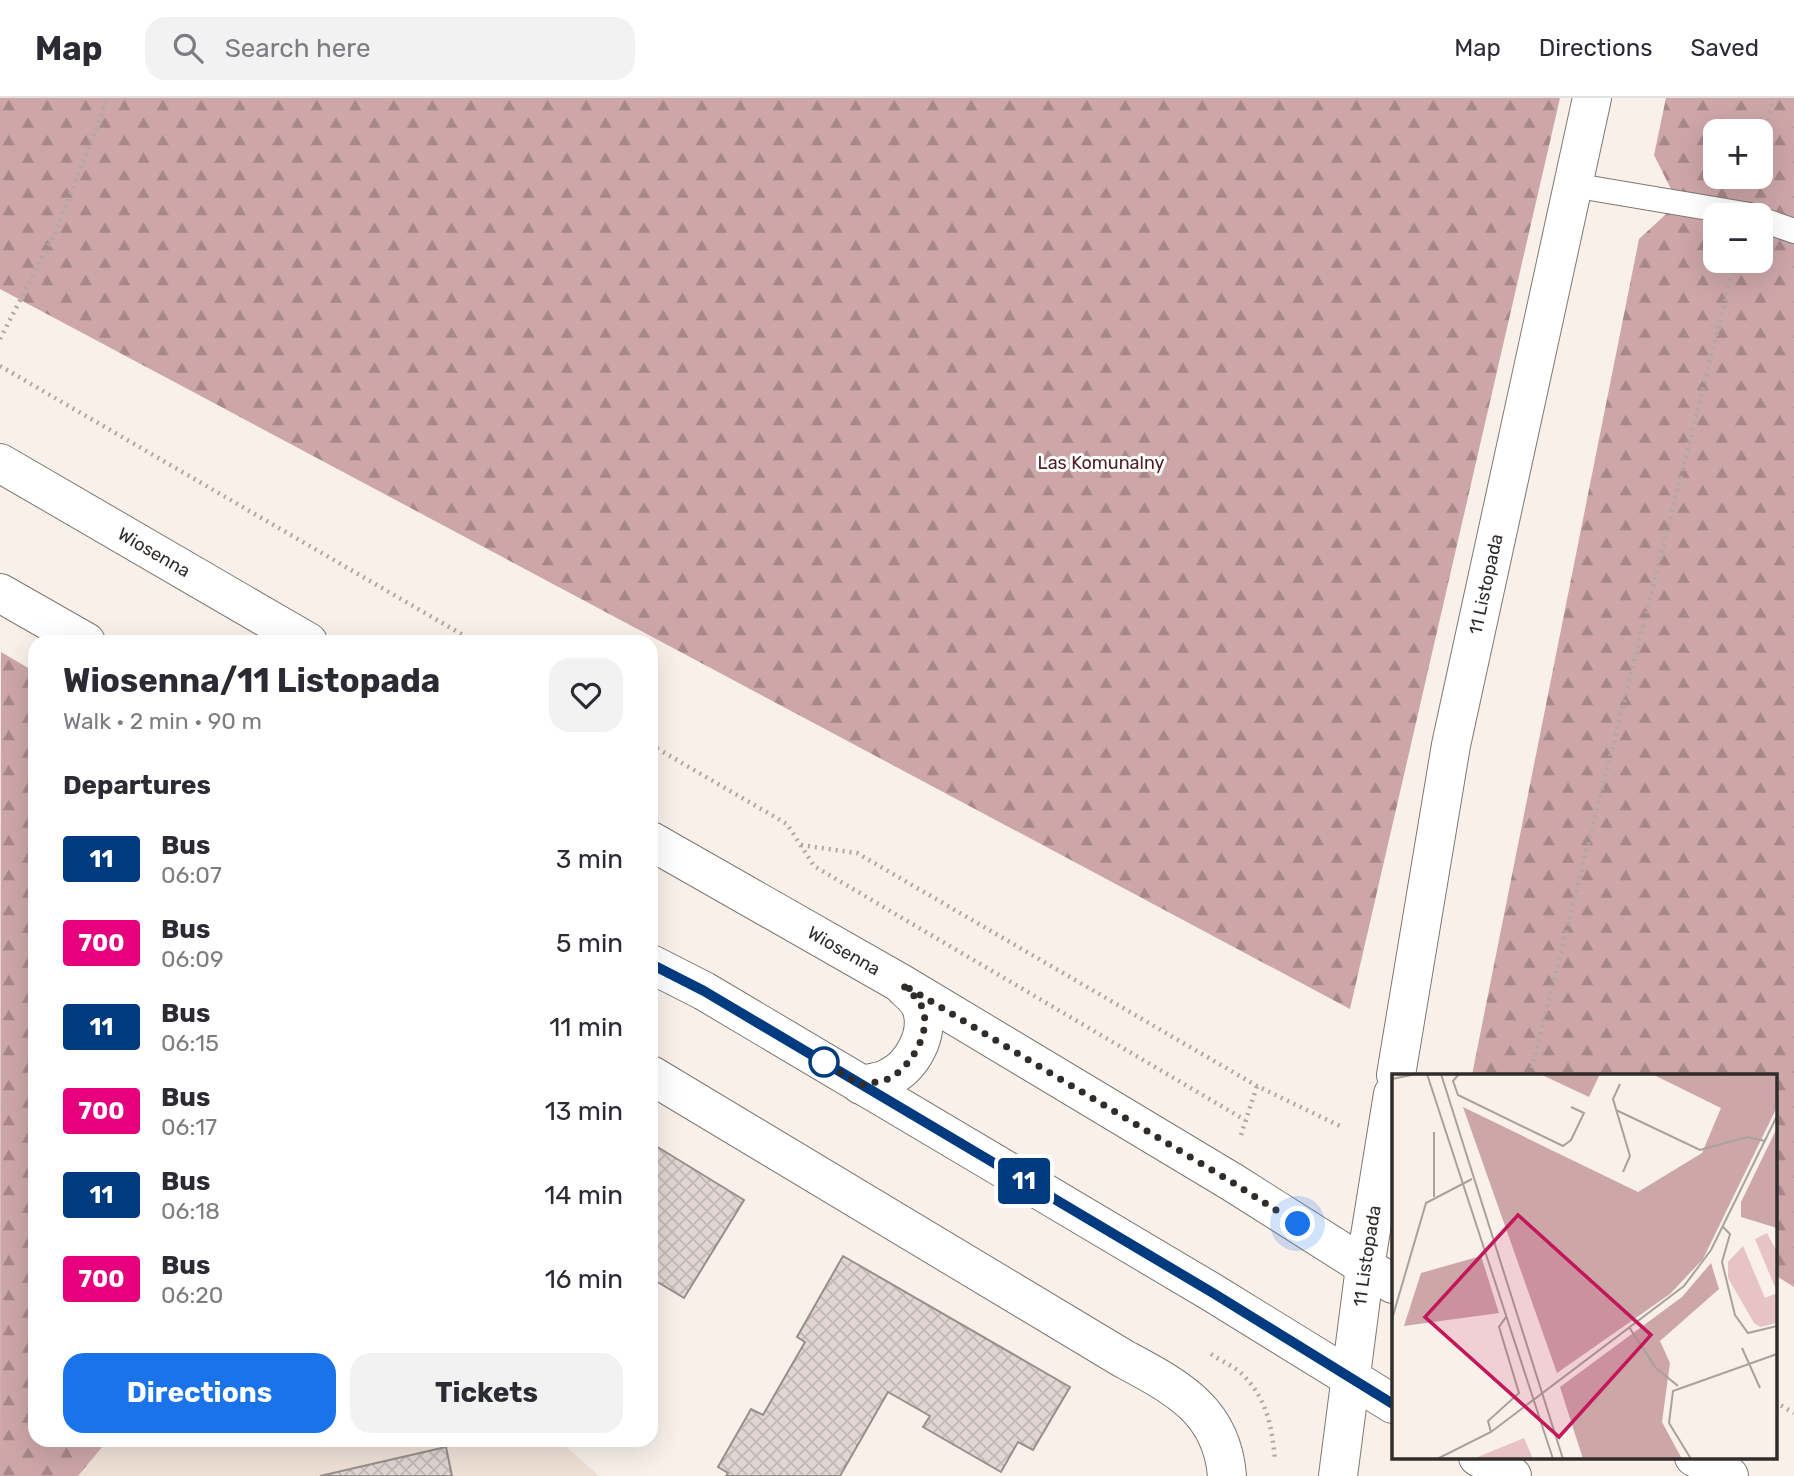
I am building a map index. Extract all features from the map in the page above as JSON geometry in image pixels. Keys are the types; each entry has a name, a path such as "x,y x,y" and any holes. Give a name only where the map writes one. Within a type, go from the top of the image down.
{"main road":[{"name":"11 Listopada","path":"1396,1074 1451,745 1592,98"},
{"name":"Wiosenna","path":"0,463 296,635"},
{"path":"0,593 74,635"},
{"name":"Wiosenna","path":"658,845 902,984 1232,1182 1379,1275"},
{"path":"658,968 704,991 1213,1293 1392,1403"},
{"path":"861,1085 888,1079 907,1064 920,1042 925,1025 921,1005 902,984"},
{"path":"658,1079 1175,1387 1203,1411 1223,1445 1227,1476"},
{"name":"11 Listopada","path":"1338,1476 1351,1378 1379,1275 1384,1149 1392,1100"},
{"path":"1480,1458 1512,1476"},
{"path":"1696,1458 1730,1476"}],"lane":[{"path":"1572,185 1703,207"},
{"path":"1773,224 1794,231"}],"path":[{"path":"0,340 56,231 108,98"},
{"path":"1768,119 1773,98"},
{"path":"1530,1074 1732,273"},
{"path":"0,366 463,635"},
{"path":"658,749 787,824 814,866 1245,1120"},
{"path":"800,844 857,853 1257,1086 1384,1149"},
{"path":"1776,1403 1794,1413"}],"shaded area":[{"path":"102,1447 567,1447 599,1476 78,1476"}],"green space":[{"name":"Las Komunalny","path":"0,98 1560,98 1350,1009 658,640 658,635 649,635 0,289"},
{"path":"1666,98 1794,98 1794,1287 1776,1276 1776,1074 1472,1074 1639,239 1678,203 1654,155"},
{"path":"1,652 28,668 28,1447 102,1447 78,1476 0,1476"}],"building":[{"path":"658,1147 744,1200 684,1298 658,1282"},
{"path":"843,1256 1070,1387 1033,1450 1018,1442 1001,1472 923,1427 930,1416 888,1392 840,1476 726,1476 728,1473 718,1467 751,1409 763,1415 805,1342 797,1337"},
{"path":"446,1447 452,1476 320,1476"}],"bus line":[{"name":"11","path":"658,968 704,991 1166,1265 1392,1403"}],"route":[{"path":"824,1062 816,1058 861,1085 888,1079 907,1064 920,1042 925,1025 921,1005 902,984 1298,1224"}]}
